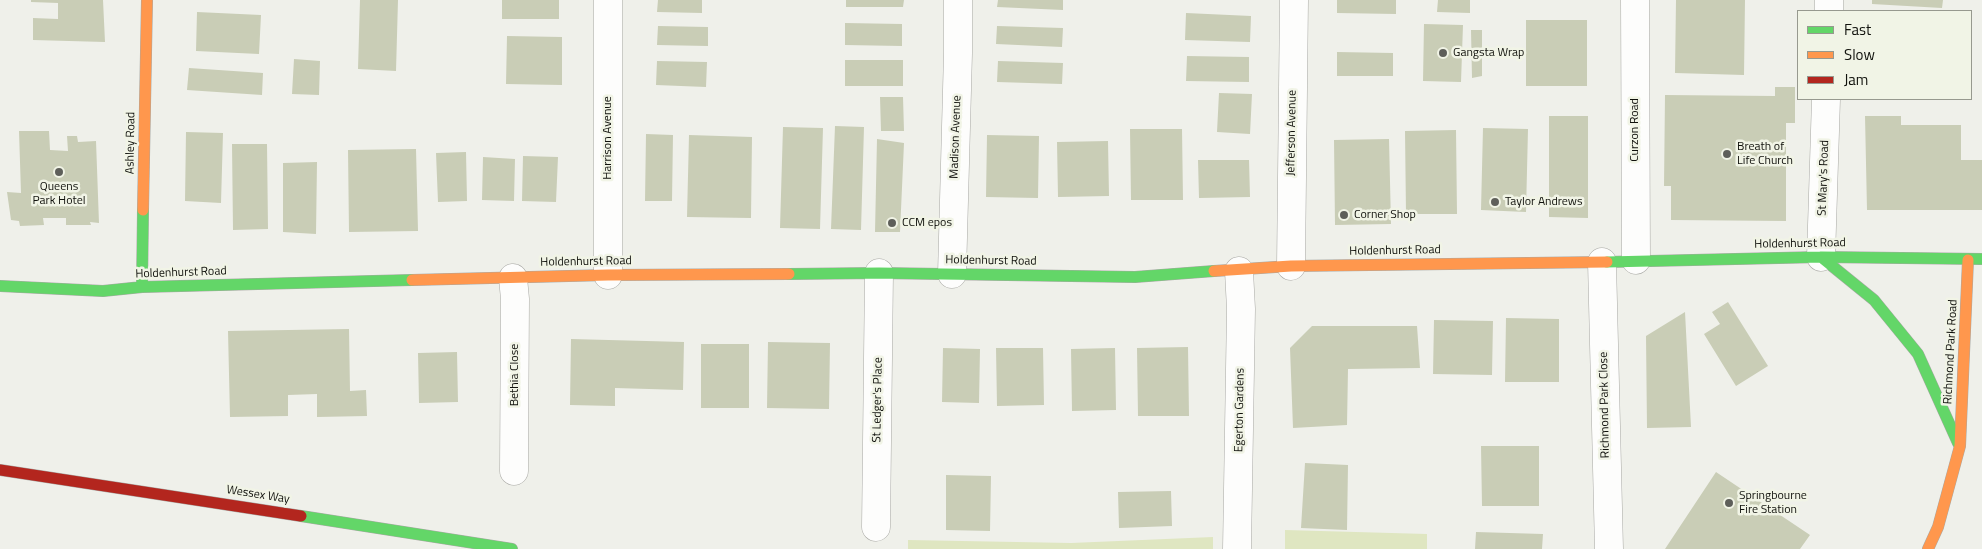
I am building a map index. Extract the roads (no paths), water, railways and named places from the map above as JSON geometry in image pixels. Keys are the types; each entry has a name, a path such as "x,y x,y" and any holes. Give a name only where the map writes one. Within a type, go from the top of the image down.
{"main road":[{"name":"Ashley Road","path":"142,287 147,0"},
{"name":"Holdenhurst Road","path":"0,286 104,291 142,287 608,275 878,273 1135,277 1291,266 1822,257 1982,260"},
{"path":"1822,257 1874,300 1918,354 1960,446"},
{"name":"Richmond Park Road","path":"1928,549 1938,527 1960,446 1968,260"},
{"name":"Wessex Way","path":"0,470 512,549"}],"street":[{"name":"Harrison Avenue","path":"608,0 608,275"},
{"name":"Madison Avenue","path":"952,274 958,0"},
{"name":"Jefferson Avenue","path":"1291,266 1294,0"},
{"name":"Curzon Road","path":"1635,0 1636,260"},
{"name":"St Mary's Road","path":"1822,257 1826,100"},
{"name":"Richmond Park Close","path":"1602,262 1608,549"},
{"name":"Egerton Gardens","path":"1237,549 1241,309 1239,271"},
{"name":"St Ledger's Place","path":"876,527 878,273"},
{"name":"Bethia Close","path":"513,278 515,298 514,471"}],"place":[{"name":"Gangsta Wrap","path":"1443,53"},
{"name":"Breath of Life Church","path":"1727,154"},
{"name":"Queens Park Hotel","path":"59,172"},
{"name":"Taylor Andrews","path":"1495,202"},
{"name":"Corner Shop","path":"1344,215"},
{"name":"CCM epos","path":"892,223"},
{"name":"Springbourne Fire Station","path":"1729,503"}]}
